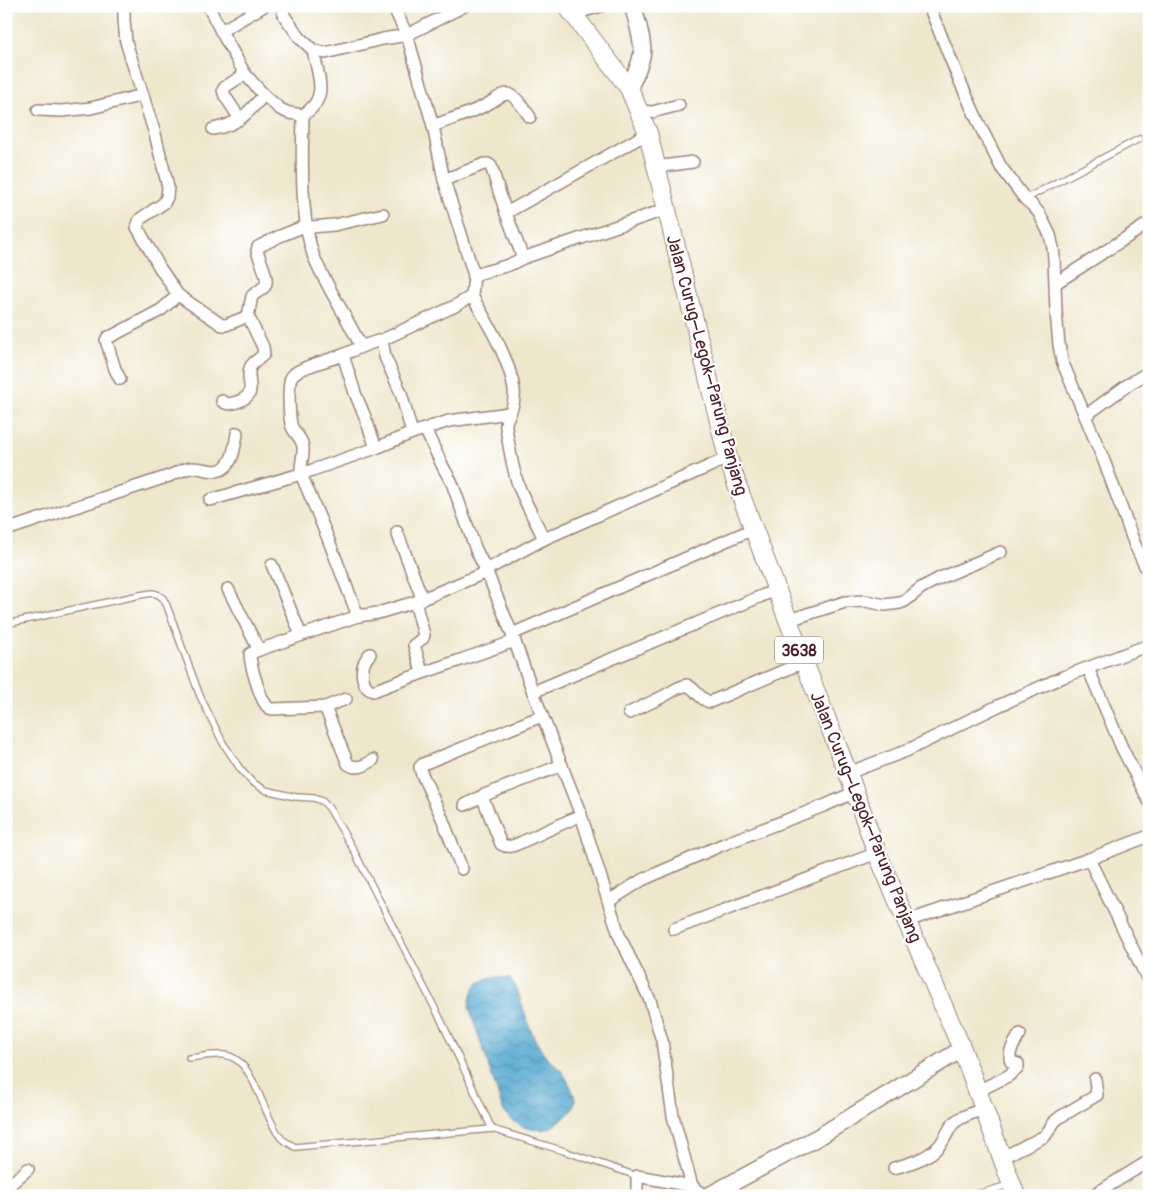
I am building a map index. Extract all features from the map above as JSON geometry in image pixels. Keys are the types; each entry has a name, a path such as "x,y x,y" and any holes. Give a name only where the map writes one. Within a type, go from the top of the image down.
{"main road":[{"name":"Jalan Curug–Legok–Parung Panjang","path":"570,10 629,88 648,132 728,458 737,485 877,853 962,1050 1016,1196"}],"street":[{"path":"124,6 126,42 155,134 168,187 164,203 140,219 137,227 178,295 222,325 248,316"},
{"path":"208,6 245,74 264,95 280,109 289,113 303,115 312,110 318,100 321,88 313,50"},
{"path":"220,31 264,6"},
{"path":"281,6 300,38 313,50 324,53 407,35 464,6"},
{"path":"393,6 407,35 433,126 444,180 474,275 472,296 496,338 514,390 514,401 506,425 511,459 519,486 544,539"},
{"path":"570,10 601,6"},
{"path":"629,88 642,55 633,6"},
{"path":"929,6 958,77 1001,167 1038,213 1050,235 1053,248 1056,312 1062,362 1104,461 1135,544 1149,574"},
{"path":"240,119 224,96 223,90 245,74"},
{"path":"433,126 488,104 506,94 511,95 517,100 530,117"},
{"path":"38,110 91,108 143,95"},
{"path":"213,128 233,124 264,95"},
{"path":"639,111 652,112 679,105"},
{"path":"303,115 304,198 307,227 314,256 361,346"},
{"path":"506,213 648,132"},
{"path":"656,167 693,162"},
{"path":"444,180 484,164 491,166 523,258"},
{"path":"474,275 509,265 523,258 667,209"},
{"path":"222,401 230,404 248,396 251,389 249,369 264,354 263,347 248,316 252,296 267,283 256,251 258,247 293,231 307,227 334,225 383,214"},
{"path":"1056,283 1149,223"},
{"path":"120,379 106,340 108,337 161,310 178,295"},
{"path":"358,616 301,474 303,446 301,440 292,429 289,407 291,377 314,364 382,340 455,306 472,296"},
{"path":"382,340 385,356 401,393 412,433"},
{"path":"343,355 376,448"},
{"path":"1084,416 1128,384 1149,372"},
{"path":"210,500 301,474 449,421 510,413"},
{"path":"425,429 452,483 476,550 514,638 581,815 619,935 650,1000 662,1041 673,1116 692,1186"},
{"path":"6,530 188,468 220,470 230,461 237,433"},
{"path":"346,699 325,707 273,710 268,708 259,689 250,654 358,616 378,613 419,600 482,574 486,570 544,539 728,458"},
{"path":"370,654 364,662 362,672 365,685 373,691 422,672 466,659 753,529"},
{"path":"397,532 419,600 424,635 414,646 422,672"},
{"path":"788,620 845,602 866,601 883,605 906,601 921,588 938,579 1001,552"},
{"path":"272,565 301,635"},
{"path":"228,589 259,650"},
{"path":"533,692 776,590"},
{"path":"848,773 906,751 1063,677 1149,645"},
{"path":"629,713 687,685 694,689 706,702 710,702 804,662"},
{"path":"1088,668 1122,748 1149,801"},
{"path":"325,707 348,764 358,768 373,760"},
{"path":"462,869 442,818 420,772 420,767 422,764 542,716"},
{"path":"464,805 482,796 562,765"},
{"path":"609,901 642,880 724,844 855,792"},
{"path":"482,796 501,844 505,846 513,846 581,815"},
{"path":"906,921 1089,859 1149,836"},
{"path":"674,929 877,853"},
{"path":"1089,859 1149,982"},
{"path":"975,1086 982,1090 1008,1076 1018,1068 1018,1064 1011,1062 1010,1057 1020,1034"},
{"path":"708,1196 820,1136 962,1050"},
{"path":"999,1152 1005,1156 1045,1136 1060,1117 1097,1095 1095,1078"},
{"path":"894,1168 937,1149 953,1124 961,1118 984,1108"},
{"path":"1092,1196 1149,1161"},
{"path":"6,1188 28,1168"},
{"path":"637,1196 637,1176 692,1186 704,1196"}],"lane":[{"path":"1025,199 1139,139"},
{"path":"6,624 152,593 163,598 179,635 200,696 223,743 241,770 252,782 265,790 296,797 314,798 322,801 330,808 442,1020 492,1129"},
{"path":"189,1058 225,1055 239,1061 249,1074 282,1139 295,1147 492,1129 637,1176"},
{"path":"971,1196 1005,1186 1009,1178"}],"water":[{"path":"497,977 510,978 517,989 528,1024 540,1049 560,1069 573,1093 575,1100 570,1113 546,1129 540,1130 522,1126 511,1119 503,1110 469,1007 473,989 484,980"}]}
